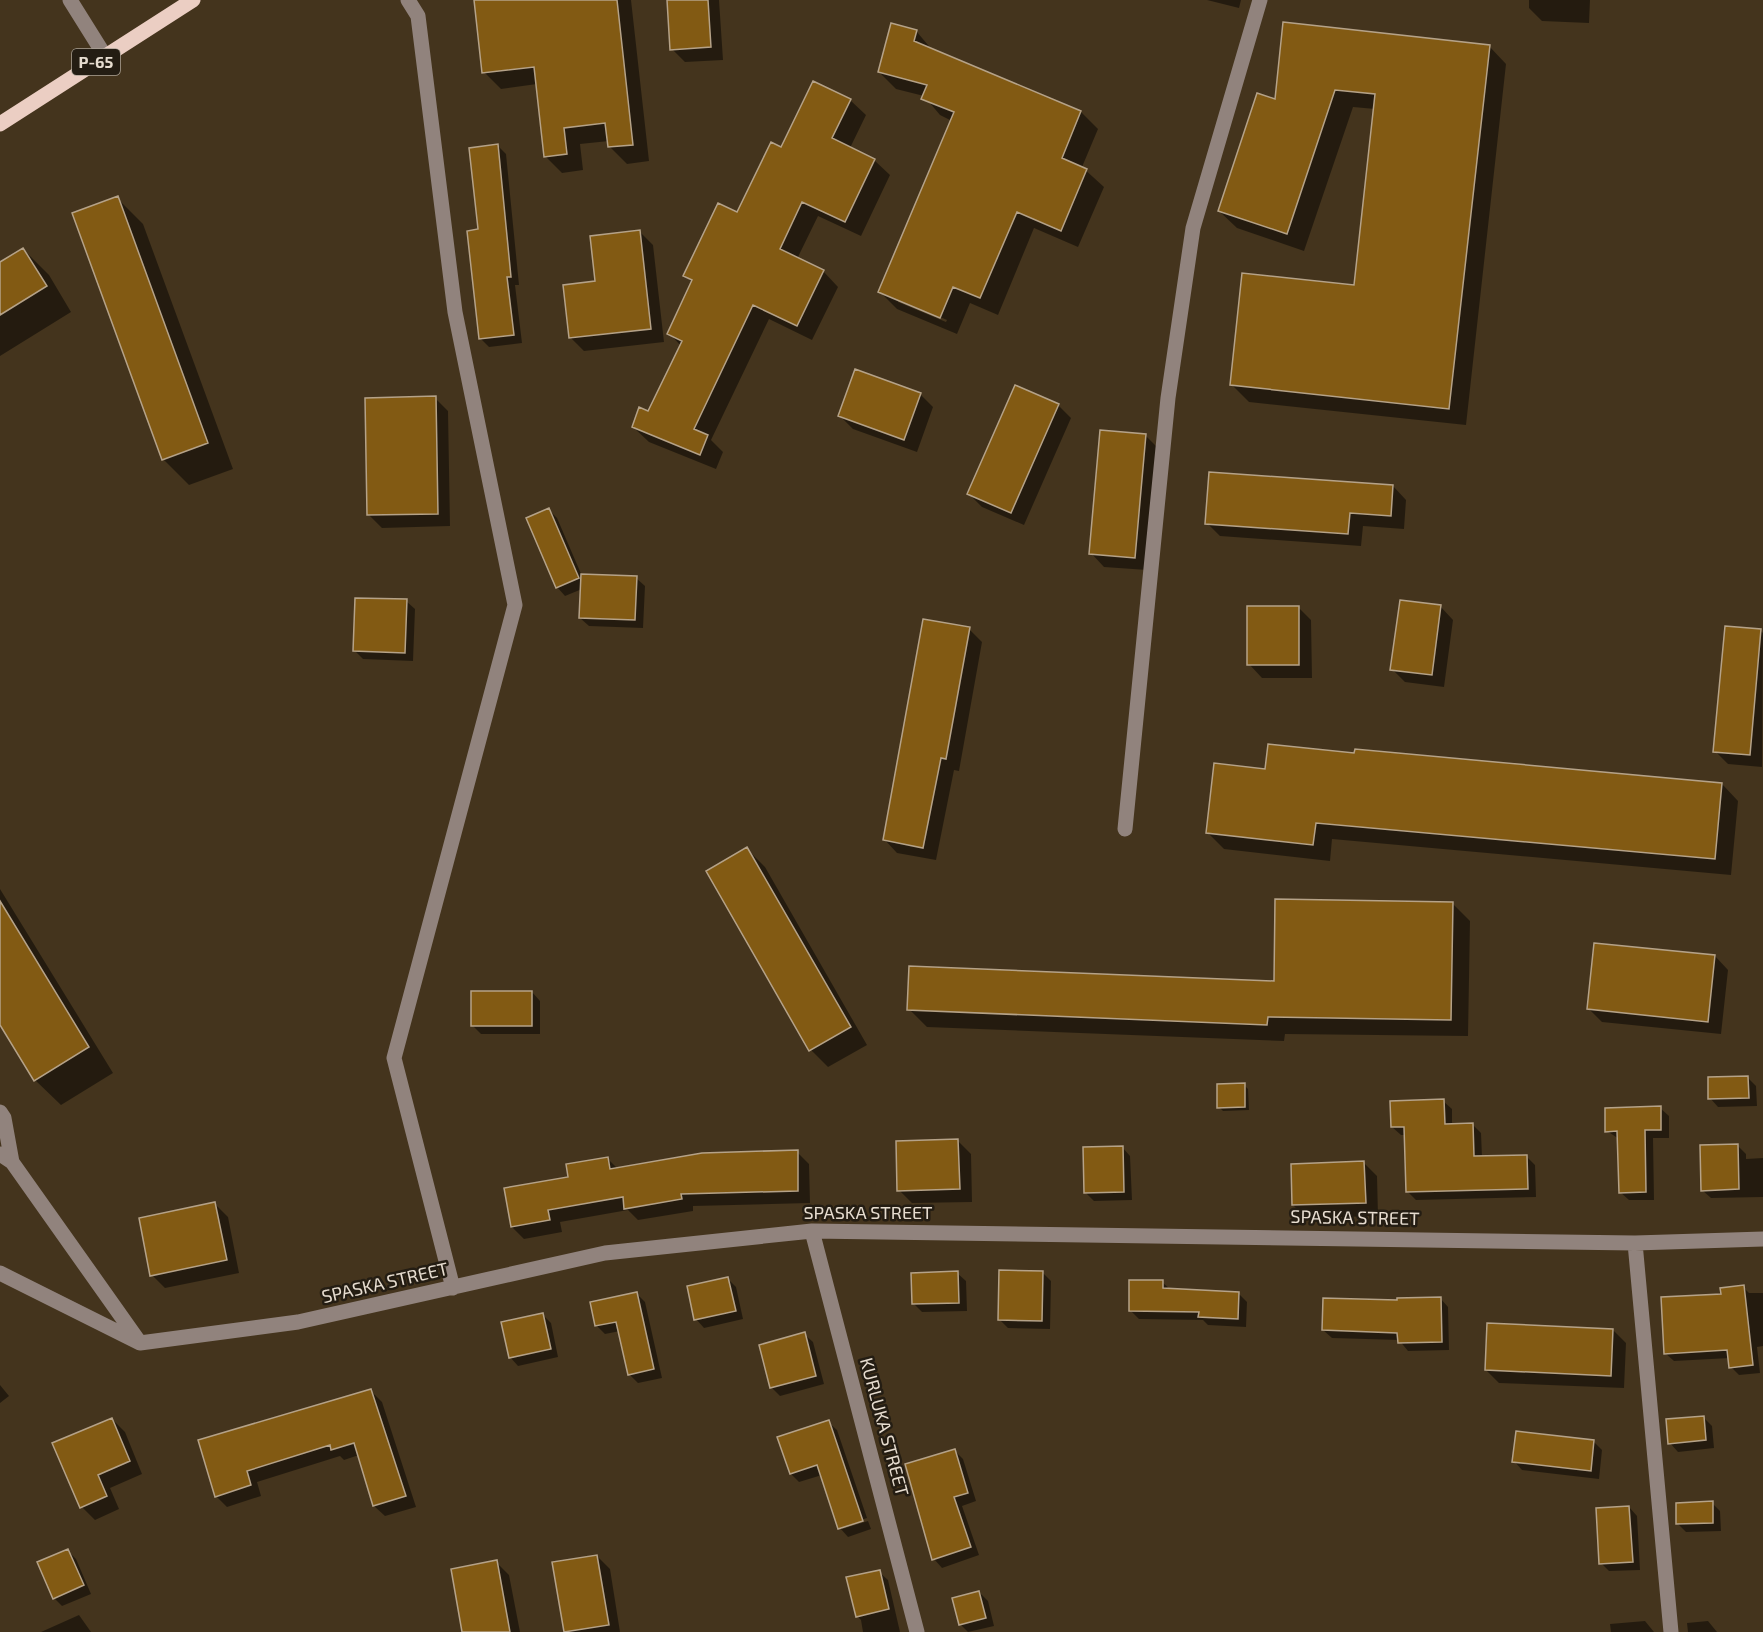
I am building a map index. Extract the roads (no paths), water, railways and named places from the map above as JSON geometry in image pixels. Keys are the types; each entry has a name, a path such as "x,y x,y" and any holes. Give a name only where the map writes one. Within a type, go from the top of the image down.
{"main road":[{"name":"Р-65","path":"0,124 193,0"}],"street":[{"path":"70,0 105,56"},
{"path":"408,0 418,16 455,312 515,605 394,1058 453,1288"},
{"path":"1125,829 1168,398 1193,228 1260,0"},
{"path":"0,1112 4,1118 4,1162 140,1343"},
{"name":"SPASKA STREET","path":"140,1343 298,1322 605,1253 812,1232 1635,1243 1763,1239"},
{"name":"KURLUKA STREET","path":"812,1232 917,1632"},
{"path":"1635,1243 1671,1632"},
{"path":"0,1273 140,1343"}]}
